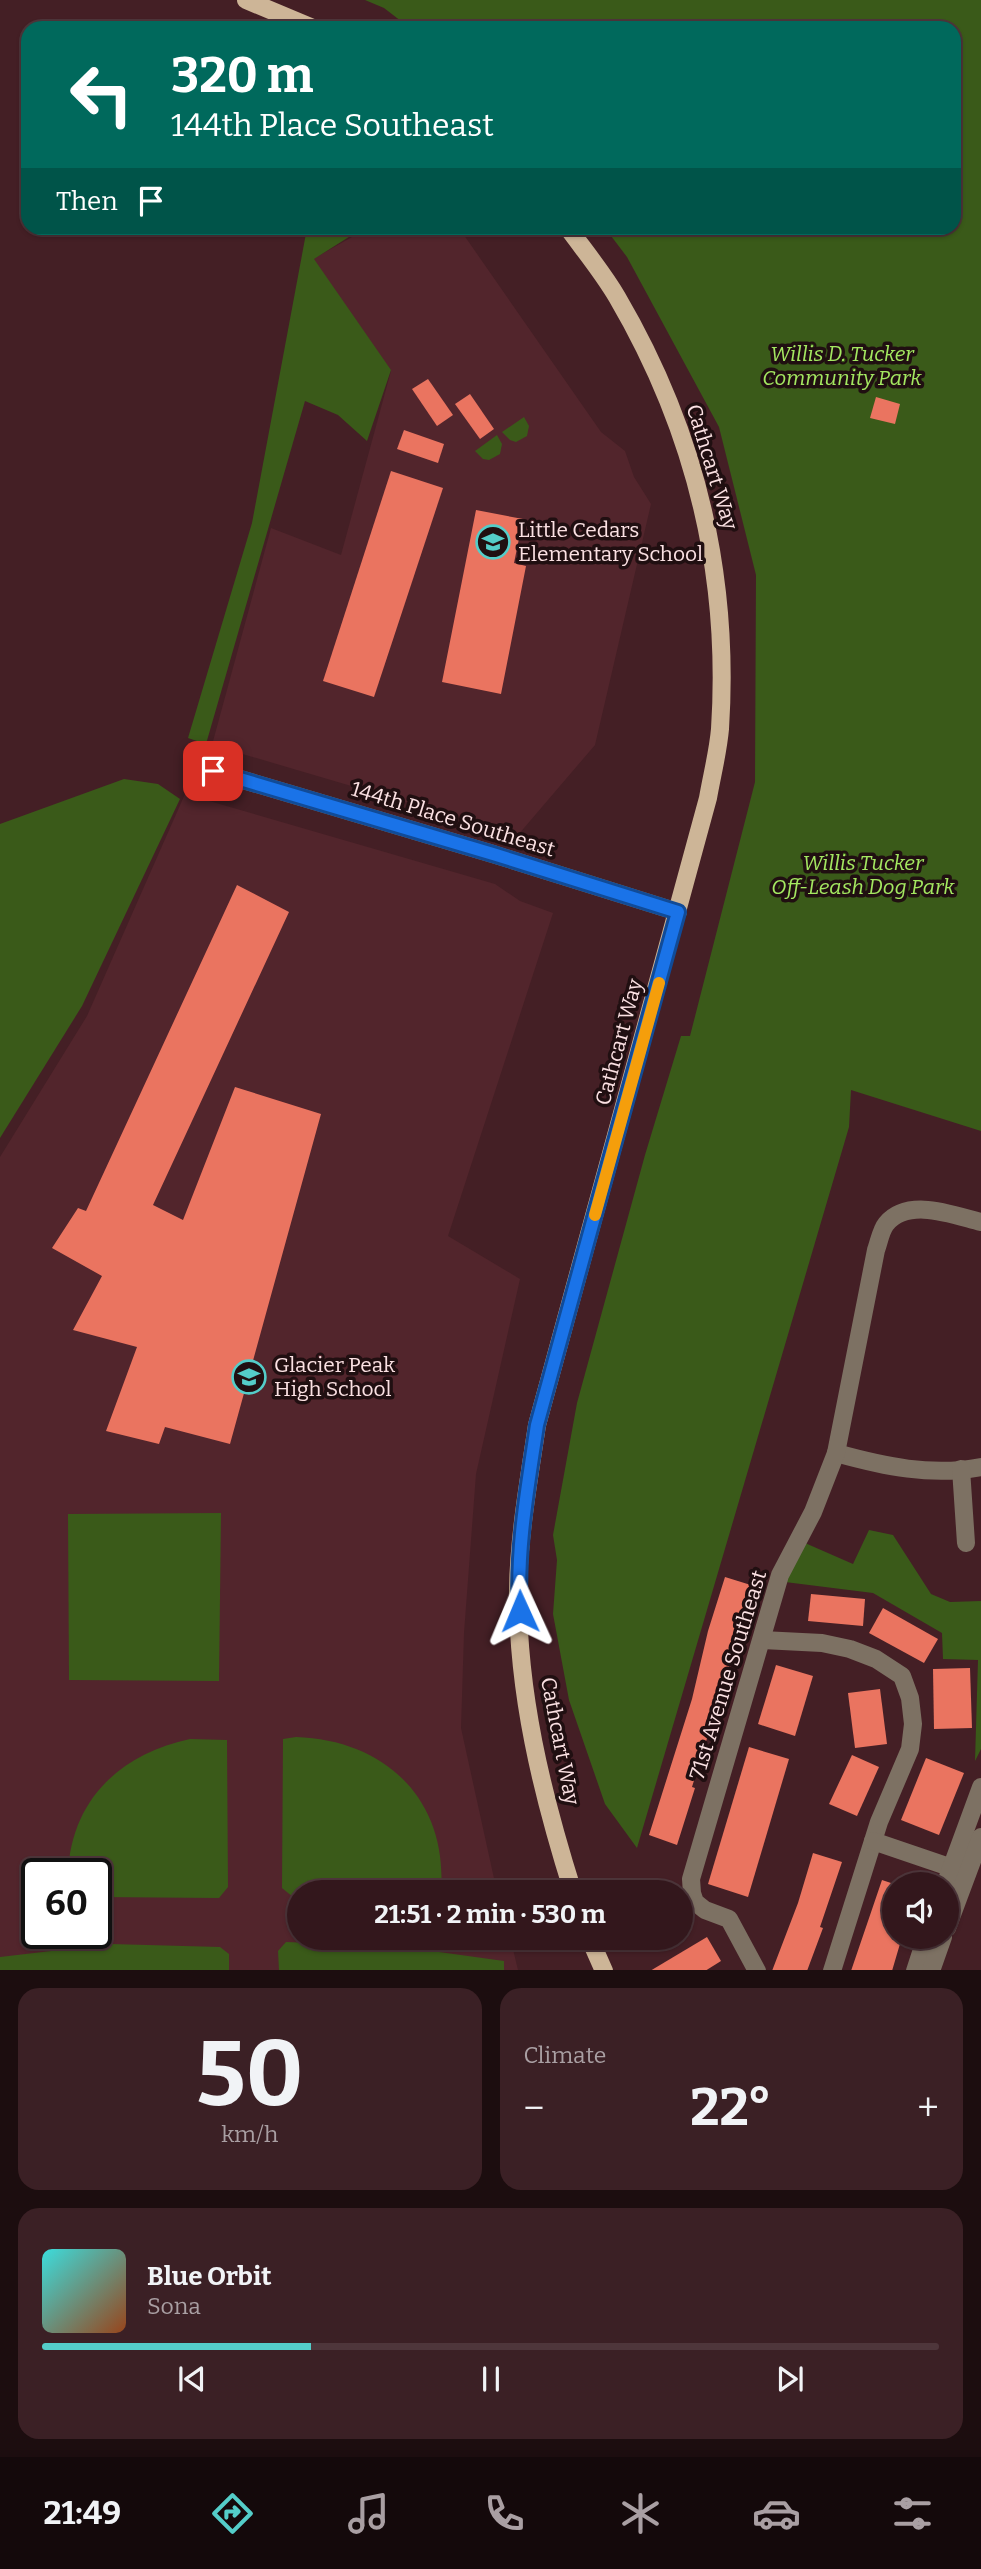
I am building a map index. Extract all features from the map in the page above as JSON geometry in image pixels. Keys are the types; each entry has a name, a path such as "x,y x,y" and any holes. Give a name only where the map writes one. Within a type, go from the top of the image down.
{"main road":[{"path":"246,0 296,21"},
{"name":"Cathcart Way","path":"570,1880 536,1763 525,1686 519,1590 524,1512 537,1425 708,798 719,732 722,648 712,547 688,451 653,363 616,295 573,235"},
{"path":"595,1950 604,1970"}],"street":[{"name":"144th Place Southeast","path":"213,771 678,912"},
{"name":"71st Avenue Southeast","path":"757,1970 729,1919 705,1910 695,1902 691,1879 780,1575 813,1512 836,1453 876,1250 884,1226 896,1214 915,1209 981,1222"},
{"path":"836,1453 886,1467 935,1471 981,1467"},
{"path":"961,1469 966,1543"},
{"path":"762,1640 822,1643 850,1649 876,1659 902,1676 910,1698 913,1724 910,1749 878,1822 832,1970"},
{"path":"959,1870 981,1787"},
{"path":"959,1870 981,1837"},
{"path":"873,1841 959,1870"},
{"path":"915,1970 922,1949"},
{"path":"931,1970 939,1949"}],"shaded area":[{"name":"Little Cedars Elementary School","path":"356,235 464,235 601,432 625,451 634,477 651,504 595,745 518,835 212,745 271,528 341,555 391,371 313,259"},
{"name":"Glacier Peak High School","path":"185,794 495,884 520,901 553,913 448,1236 520,1279 476,1474 464,1633 461,1728 494,1880 287,1880 287,1950 513,1950 518,1970 0,1970 0,1157 87,1016"}],"green space":[{"name":"Willis D. Tucker Community Park","path":"365,0 981,0 981,1131 851,1090 849,1127 637,1848 605,1804 569,1700 553,1614 557,1560 553,1535 577,1403 645,1155 681,1036 690,1036 755,782 756,575 719,427 627,257 610,235 961,235 961,21 401,21 384,8"},
{"path":"306,235 352,235 314,259 391,370 367,441 338,415 305,401 206,744 188,738 252,523"},
{"path":"524,417 529,426 527,436 516,442 510,440 502,432"},
{"path":"497,435 502,444 500,454 489,460 483,459 475,451"},
{"path":"124,779 158,784 180,799 82,1006 0,1138 0,824"},
{"path":"221,1513 219,1681 69,1680 68,1514"},
{"path":"869,1530 893,1535 931,1594 950,1602 981,1601 981,1749 975,1761 978,1660 943,1659 942,1633 873,1593 785,1582 805,1543 853,1564"},
{"path":"296,1737 328,1741 358,1750 383,1763 405,1781 422,1803 434,1829 441,1880 287,1880 287,1892 282,1888 283,1739"},
{"path":"190,1739 227,1740 228,1887 219,1898 112,1897 112,1858 70,1858 78,1824 89,1803 104,1784 121,1769 165,1746"},
{"path":"286,1942 287,1950 425,1950 504,1961 504,1970 279,1970 278,1951"},
{"path":"112,1944 220,1947 229,1954 229,1970 0,1970 0,1957 68,1949 112,1949"}],"building":[{"path":"428,379 453,415 437,426 412,389"},
{"path":"470,394 494,429 480,439 455,404"},
{"path":"876,397 900,404 895,424 870,418"},
{"path":"404,430 444,444 438,463 397,449"},
{"path":"391,471 443,488 374,697 323,681"},
{"path":"476,510 523,519 514,563 526,566 501,694 442,682"},
{"path":"237,885 289,912 153,1205 183,1220 235,1087 321,1114 230,1444 165,1427 159,1444 106,1431 137,1347 73,1330 102,1276 52,1248 78,1208 86,1211"},
{"path":"725,1577 754,1586 692,1787 695,1788 677,1845 649,1835 692,1699 708,1631"},
{"path":"811,1594 865,1599 863,1626 808,1621"},
{"path":"883,1608 938,1639 924,1663 869,1633"},
{"path":"776,1665 813,1676 795,1736 758,1724"},
{"path":"970,1668 972,1728 934,1729 933,1669"},
{"path":"880,1689 887,1744 855,1748 848,1693"},
{"path":"749,1747 789,1759 748,1897 708,1884"},
{"path":"852,1755 879,1767 857,1816 829,1804"},
{"path":"926,1758 964,1773 939,1835 901,1820"},
{"path":"813,1853 842,1862 807,1970 772,1970 798,1903"},
{"path":"882,1880 882,1949 898,1949 892,1970 851,1970"},
{"path":"707,1937 721,1961 707,1970 652,1970 685,1950 693,1950 693,1945"}],"slow traffic":[{"path":"595,1215 659,983"}],"place":[{"name":"Little Cedars Elementary School","path":"493,542"},
{"name":"Glacier Peak High School","path":"249,1377"}],"route":[{"path":"213,771 678,912 537,1425 524,1512 520,1611"}],"park label":[{"name":"Willis Tucker Off-Leash Dog Park","path":"863,875"}]}
